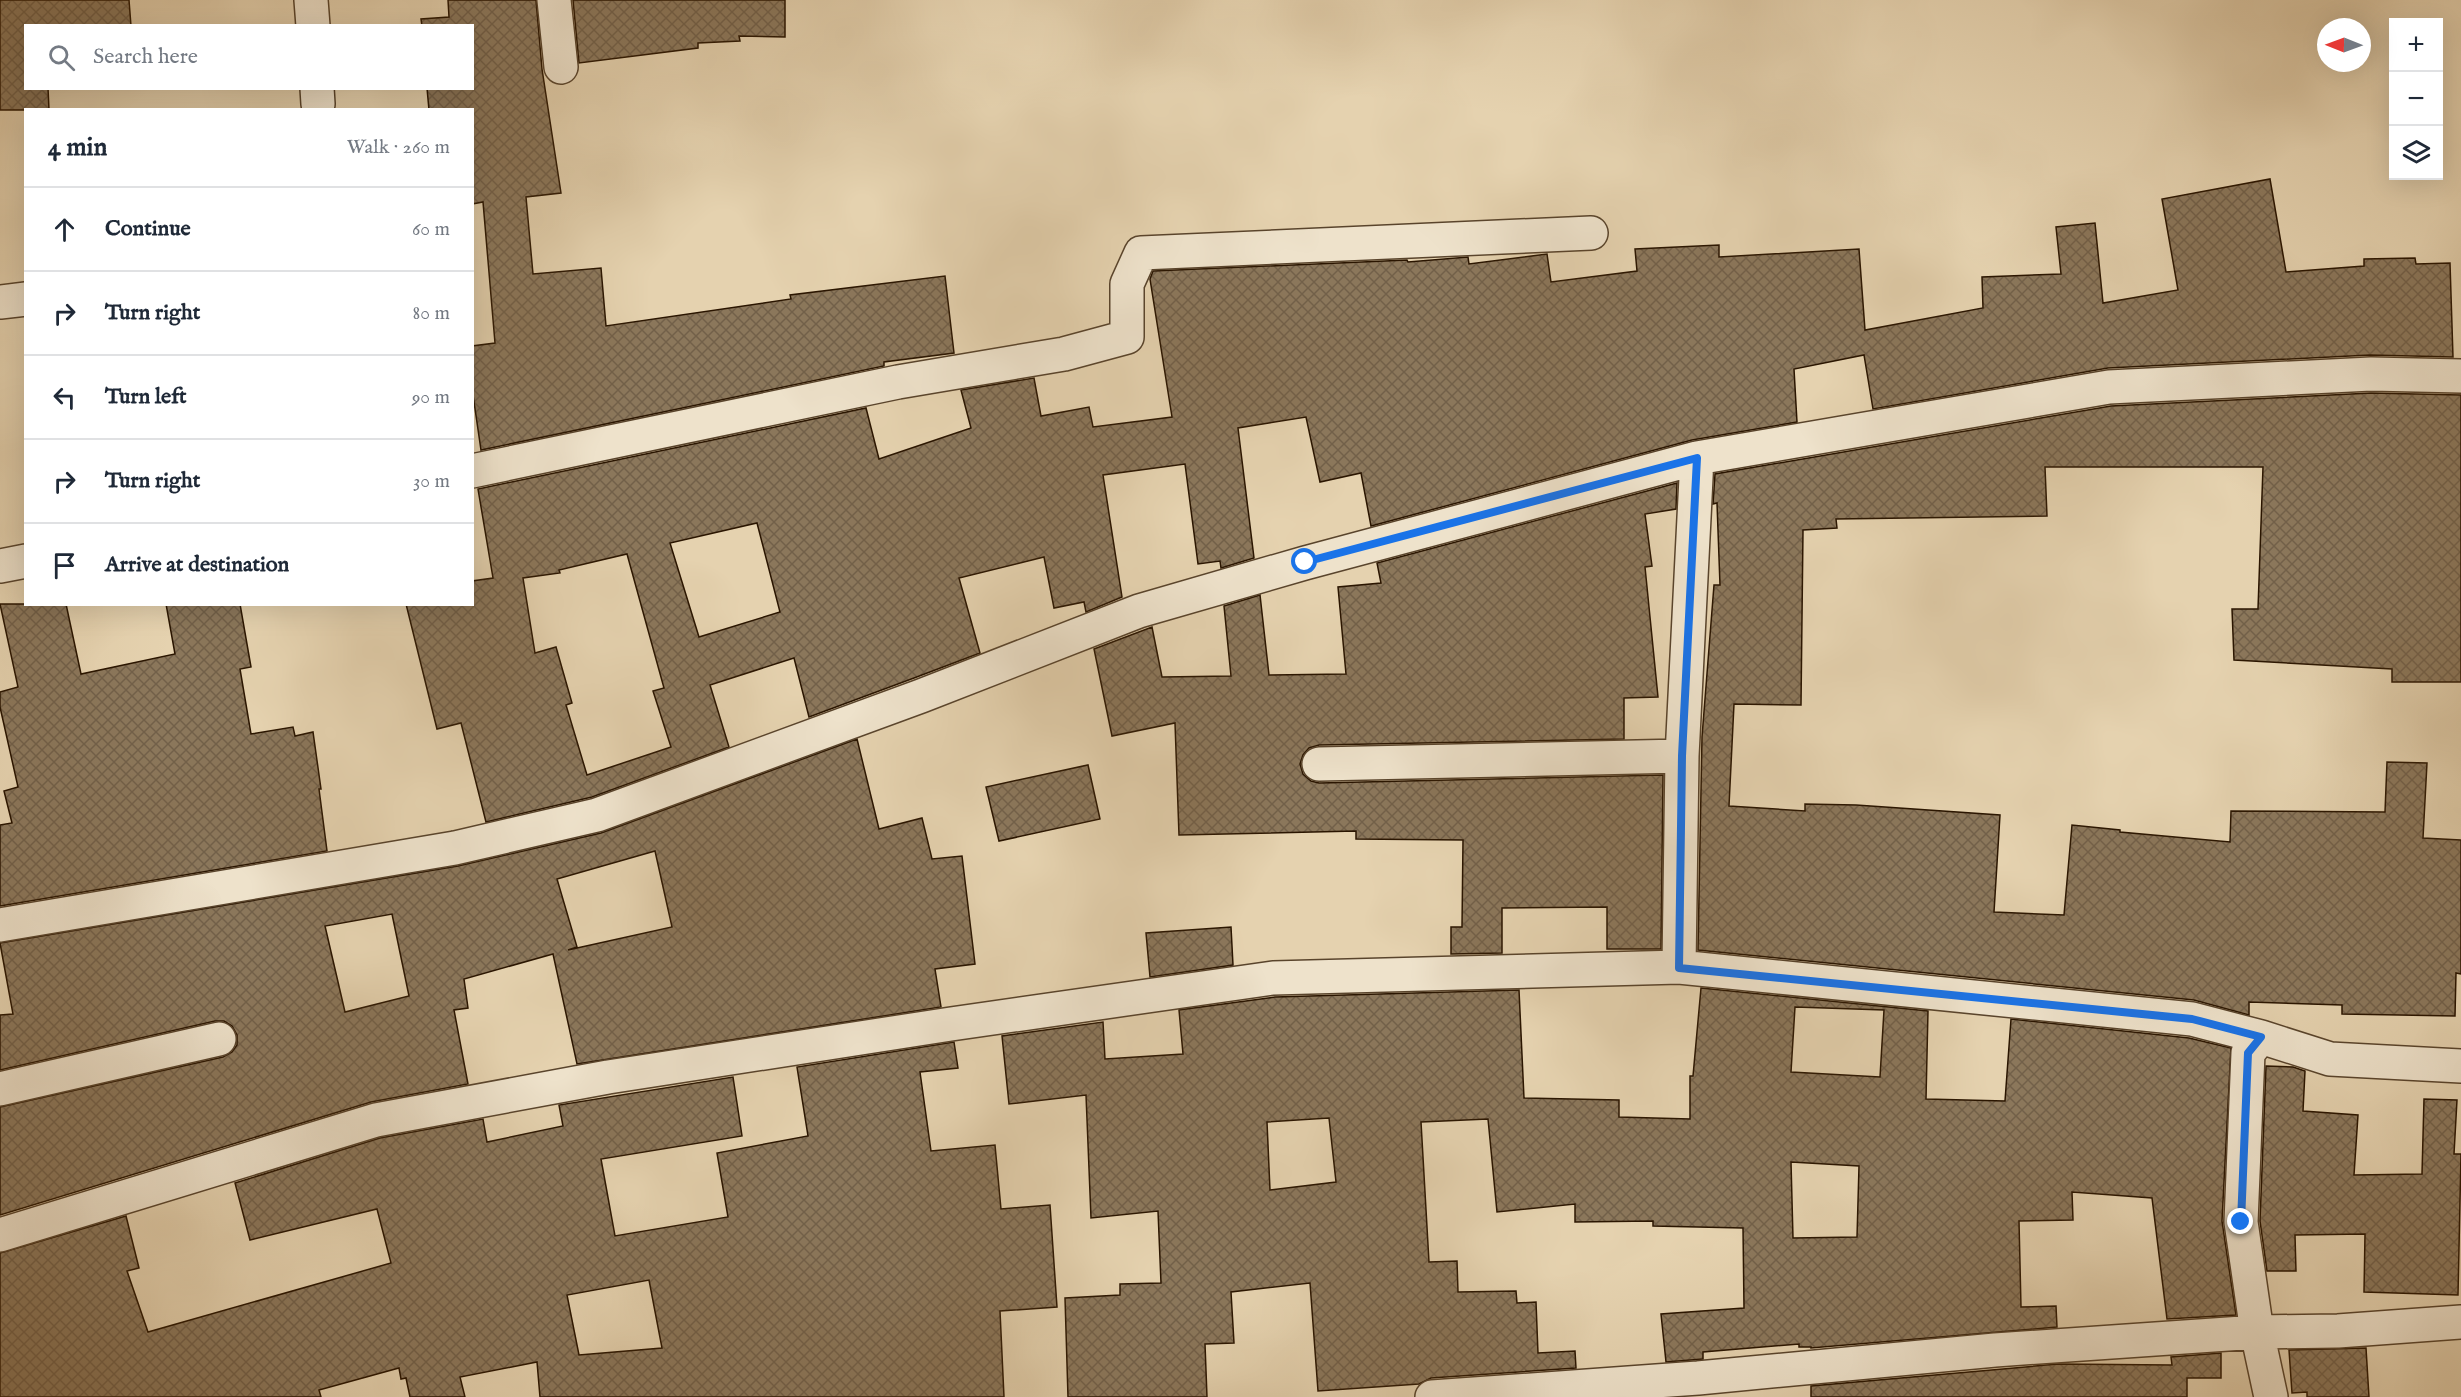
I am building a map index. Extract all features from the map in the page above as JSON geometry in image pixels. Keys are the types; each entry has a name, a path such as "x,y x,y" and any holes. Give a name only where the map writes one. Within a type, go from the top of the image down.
{"street":[{"path":"311,0 313,24"},
{"path":"554,0 561,67"},
{"path":"474,471 898,382 1064,354 1127,337 1127,284 1141,254 1592,233"},
{"path":"0,302 24,299"},
{"path":"0,925 455,848 597,815 921,696 1139,611 1305,562 1697,458 2109,387 2371,374 2461,376"},
{"path":"1679,968 1682,756 1697,458"},
{"path":"0,566 24,561"},
{"path":"1319,764 1682,756"},
{"path":"0,1235 376,1120 608,1077 951,1024 1273,978 1679,968 2192,1019 2261,1037 2330,1059 2461,1066"},
{"path":"2261,1037 2248,1053 2241,1222 2257,1332 2271,1397"},
{"path":"0,1089 219,1039"},
{"path":"1432,1397 1698,1378 1995,1350 2257,1332 2338,1331 2461,1322"}],"building":[{"path":"0,0 129,0 131,24 24,24 24,90 48,90 49,108 0,110"},
{"path":"448,0 536,0 542,69 561,193 526,197 533,274 601,268 606,326 791,299 790,295 945,276 954,353 884,362 884,366 481,450 474,402 474,346 495,343 483,202 474,204 474,108 429,108 427,90 474,90 474,24 422,24 421,19 449,17"},
{"path":"573,0 785,0 785,37 739,36 740,41 698,43 698,48 579,63"},
{"path":"2270,179 2286,272 2364,266 2364,259 2415,258 2416,264 2450,263 2453,357 2370,355 2108,368 1873,409 1864,355 1794,369 1797,422 1692,440 1371,526 1361,473 1320,482 1306,417 1238,428 1254,558 1221,568 1220,561 1198,564 1185,464 1103,475 1122,597 1086,612 1084,602 1054,608 1044,557 959,578 980,653 809,717 794,658 710,685 729,747 592,797 486,822 461,723 437,729 406,606 474,606 474,581 493,578 478,489 866,408 879,459 971,428 961,390 1034,378 1041,416 1089,407 1093,427 1172,417 1150,279 1153,271 1407,260 1408,262 1468,257 1469,264 1547,254 1551,282 1637,271 1635,249 1719,245 1719,257 1859,249 1865,330 1983,308 1982,277 2061,274 2056,227 2095,223 2103,303 2178,290 2162,199","holes":["757,523 780,612 699,637 670,543","627,554 664,688 653,691 671,747 587,775 566,705 572,703 556,647 535,653 523,578 560,573 559,570"]},
{"path":"2371,393 2461,395 2461,682 2392,682 2392,669 2234,660 2232,609 2258,609 2263,467 2045,467 2047,516 1836,519 1837,528 1803,530 1801,705 1734,704 1729,806 1805,811 1805,804 1856,805 2000,815 1994,912 2064,915 2072,825 2120,830 2120,832 2230,842 2231,811 2385,812 2387,762 2427,763 2423,838 2461,840 2461,974 2456,973 2455,1016 2342,1014 2342,1005 2249,1002 2249,1015 2194,1000 1698,950 1702,737 1714,585 1720,585 1717,503 1713,504 1715,474 2111,406"},
{"path":"1677,483 1676,509 1645,514 1652,566 1645,567 1658,697 1624,698 1624,739 1319,745 1309,748 1300,764 1303,774 1311,781 1319,783 1663,775 1661,949 1607,949 1607,907 1502,908 1502,953 1451,954 1451,927 1462,927 1463,840 1356,839 1356,831 1179,835 1175,723 1112,736 1094,649 1152,627 1162,677 1231,676 1224,606 1260,595 1269,675 1346,674 1338,587 1381,583 1377,563"},
{"path":"0,604 66,606 81,674 175,654 166,606 240,606 251,667 240,669 251,734 293,727 295,736 313,732 327,851 0,906 0,825 12,823 4,791 18,787 0,707 0,692 18,687"},
{"path":"857,739 879,829 922,818 932,859 962,856 975,964 935,969 941,1007 577,1064 553,954 464,979 468,1008 454,1010 468,1084 371,1102 0,1215 0,1107 223,1057 232,1052 237,1045 237,1035 232,1026 224,1021 215,1021 0,1070 0,1015 13,1014 0,943 458,866 601,833","holes":["655,851 672,927 568,950 577,947 557,879","392,914 409,996 345,1012 325,926"]},
{"path":"1088,765 1100,819 999,841 986,787"},
{"path":"1231,927 1233,965 1150,977 1146,933"},
{"path":"1701,988 1928,1011 1926,1099 2005,1101 2011,1019 2189,1038 2231,1048 2222,1221 2236,1315 2167,1319 2152,1198 2072,1192 2073,1220 2019,1221 2021,1307 2056,1306 2057,1327 1811,1348 1799,1347 1799,1344 1703,1352 1703,1359 1666,1362 1661,1314 1744,1308 1743,1228 1653,1226 1653,1221 1575,1222 1575,1204 1497,1212 1488,1119 1421,1122 1429,1262 1457,1261 1458,1292 1516,1291 1517,1303 1536,1302 1538,1353 1575,1351 1576,1368 1431,1378 1419,1384 1318,1391 1310,1283 1231,1292 1234,1343 1205,1344 1207,1397 1068,1397 1065,1298 1120,1295 1120,1284 1161,1283 1158,1211 1091,1218 1086,1095 1009,1104 1002,1036 1103,1022 1105,1059 1183,1054 1179,1010 1275,997 1519,990 1524,1098 1619,1100 1619,1117 1690,1119 1690,1076 1693,1076","holes":["1795,1007 1884,1010 1880,1077 1791,1072","1329,1118 1336,1182 1270,1190 1267,1122","1791,1162 1859,1166 1857,1237 1793,1238"]},
{"path":"954,1042 958,1068 920,1072 931,1151 995,1145 1001,1209 1050,1205 1057,1307 1000,1311 1004,1397 540,1397 537,1362 460,1377 465,1397 410,1397 406,1378 401,1379 399,1368 319,1390 321,1397 0,1397 0,1253 126,1216 139,1268 127,1271 148,1332 391,1263 377,1209 250,1240 235,1183 380,1138 483,1119 487,1142 563,1126 559,1105 733,1077 742,1136 601,1159 615,1236 728,1217 717,1153 808,1136 797,1067","holes":["649,1280 662,1348 579,1355 567,1295"]},
{"path":"2266,1066 2293,1067 2305,1071 2303,1111 2358,1115 2354,1175 2422,1174 2424,1099 2457,1100 2454,1154 2461,1154 2458,1295 2364,1292 2365,1234 2295,1235 2296,1271 2267,1271 2260,1221"},
{"path":"2366,1348 2369,1397 2307,1397 2307,1392 2292,1393 2289,1350"},
{"path":"2221,1353 2221,1378 2187,1378 2187,1397 1811,1397 1811,1386 2058,1364 2172,1365 2171,1357"}],"route":[{"path":"1305,562 1697,458 1682,756 1679,968 2192,1019 2261,1037 2248,1053 2241,1222"}]}
